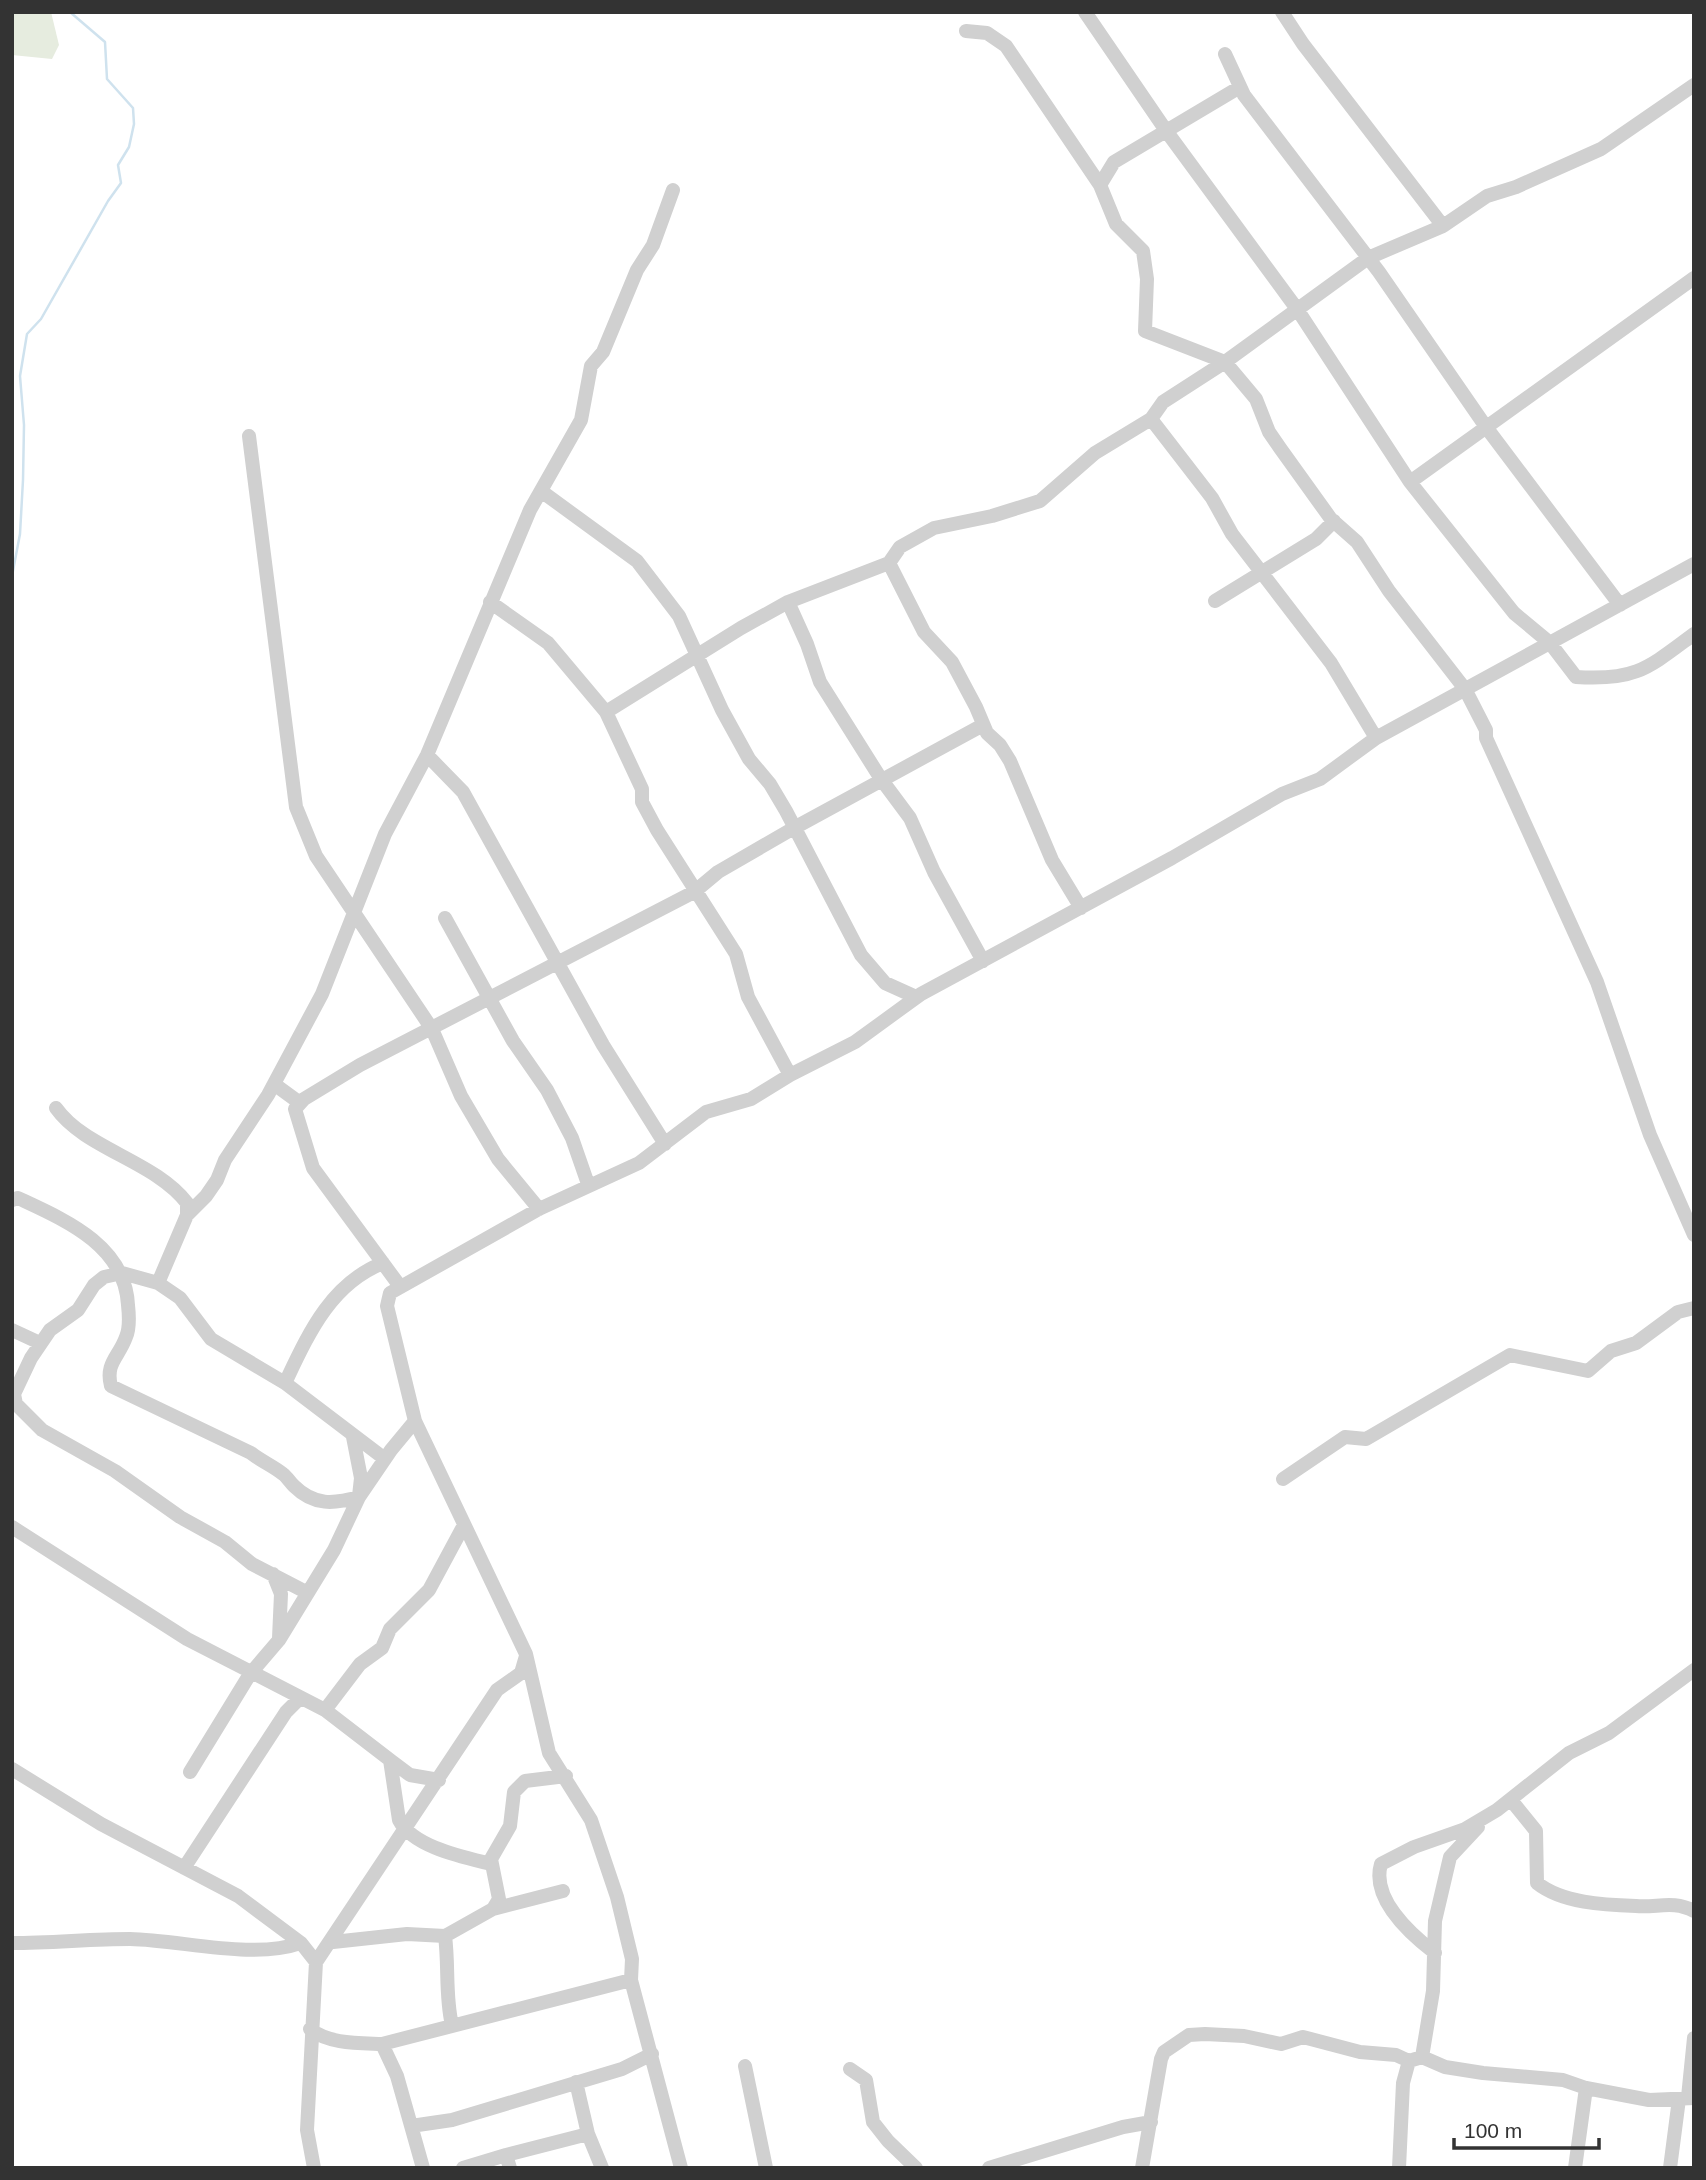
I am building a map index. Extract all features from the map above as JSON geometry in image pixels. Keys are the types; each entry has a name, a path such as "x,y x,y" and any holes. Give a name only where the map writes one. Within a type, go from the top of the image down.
{"street":[{"path":"1085,12 1167,132 1297,309 1410,482 1514,613 1550,643 1576,677 1604,679 1643,671 1694,634"},
{"path":"1282,12 1303,44 1443,226"},
{"path":"966,31 987,33 1006,46 1100,185 1116,224 1143,251 1147,279 1145,331 1225,362 1256,399 1269,432 1334,521 1357,542 1389,591 1465,689 1486,730 1486,737 1514,802 1598,982 1650,1135 1694,1235"},
{"path":"1225,54 1240,87 1368,258 1486,428 1620,605"},
{"path":"606,712 788,603 889,563 900,547 934,528 992,516 1040,501 1095,453 1151,418 1163,402 1225,362 1368,258 1443,226 1487,196 1516,187 1601,149 1694,85"},
{"path":"1100,185 1114,162 1240,87"},
{"path":"187,1214 206,1196 225,1160 274,1084 322,994 385,834 427,755 490,602 541,491 581,420 591,366 603,352 637,270 653,245 673,190"},
{"path":"1410,482 1694,278"},
{"path":"1151,418 1212,498 1232,534 1331,663 1376,738"},
{"path":"249,436 296,807 316,856 432,1029 461,1096 498,1159 539,1209"},
{"path":"541,491 636,561 679,616 695,657 749,758 770,784 861,955 885,983 916,997"},
{"path":"1215,601 1316,539 1334,521"},
{"path":"889,563 924,632 952,662 986,733 1000,745 1010,761 1052,860 1081,908"},
{"path":"681,2168 631,1980 632,1959 617,1897 591,1820 550,1753 526,1654 415,1421 387,1306 390,1293 399,1285 539,1209 588,1184 639,1163 706,1112 751,1099 790,1075 855,1042 916,997 1081,908 1282,794 1320,779 1376,738 1694,564"},
{"path":"490,602 548,643 606,712 642,789 642,802 694,892 736,954 748,997 790,1075"},
{"path":"788,603 807,644 820,682 881,779 911,818 934,872 982,961"},
{"path":"399,1285 313,1168 295,1109 300,1104 360,1065 694,892 718,872 983,724"},
{"path":"427,755 463,792 603,1045 664,1144"},
{"path":"445,918 513,1041 547,1090 572,1138 588,1184"},
{"path":"274,1084 300,1104"},
{"path":"56,1108 67,1123 121,1153 187,1203 187,1214 158,1283"},
{"path":"12,1200 18,1198 87,1232 122,1273 127,1289 127,1337 111,1361 108,1375 111,1386 251,1453 269,1468 282,1473 315,1502 336,1504 359,1497"},
{"path":"285,1383 304,1342 333,1295 365,1270 383,1263"},
{"path":"306,1592 180,1517 115,1471 42,1430 19,1408 14,1394 40,1343 56,1324 78,1310 94,1284 104,1277 122,1273 158,1283 180,1298 211,1339 285,1383 385,1459"},
{"path":"1283,1479 1345,1437 1366,1439 1510,1355 1588,1371 1611,1351 1636,1343 1678,1312 1694,1308"},
{"path":"12,1330 40,1343"},
{"path":"190,1772 250,1674 279,1640 334,1550 359,1497 415,1421"},
{"path":"353,1437 361,1478 359,1497"},
{"path":"325,1710 360,1664 382,1648 390,1629 429,1590 464,1525"},
{"path":"12,1527 187,1639 250,1674 325,1710 410,1775 439,1780"},
{"path":"273,1574 281,1594 279,1640"},
{"path":"314,2168 307,2130 310,2029 316,1962 332,1942 403,1828 439,1780 497,1690 521,1673 526,1654"},
{"path":"1435,1952 1412,1936 1382,1893 1377,1876 1381,1864 1414,1847 1465,1829 1497,1810 1569,1753 1609,1733 1694,1670"},
{"path":"184,1868 286,1712 300,1698"},
{"path":"390,1760 399,1820 403,1828 438,1849 491,1864"},
{"path":"12,1769 101,1824 238,1896 301,1943 316,1962"},
{"path":"493,1909 499,1899 491,1864 510,1826 510,1809 518,1785 525,1781 566,1776"},
{"path":"1511,1800 1536,1831 1537,1883 1546,1891 1584,1902 1637,1907 1668,1903 1694,1912"},
{"path":"1399,2168 1403,2083 1416,2059 1433,1991 1435,1921 1450,1857 1497,1810"},
{"path":"332,1942 407,1934 445,1936 493,1909 563,1891"},
{"path":"445,1936 449,1966 448,2008 452,2025"},
{"path":"12,1943 133,1939 287,1948 301,1943"},
{"path":"310,2029 319,2036 332,2039 382,2045 631,1980"},
{"path":"1142,2168 1161,2059 1164,2052 1189,2035 1244,2036 1281,2044 1303,2037 1360,2052 1396,2054 1445,2067 1563,2080 1586,2088 1649,2100 1687,2098"},
{"path":"1670,2168 1687,2098 1694,2038"},
{"path":"382,2045 394,2066 423,2168"},
{"path":"411,2126 452,2120 622,2069 652,2054"},
{"path":"745,2066 766,2168"},
{"path":"850,2069 866,2080 873,2122 916,2168"},
{"path":"576,2082 588,2134 602,2168"},
{"path":"1576,2168 1586,2088"},
{"path":"989,2168 1123,2127 1151,2122"},
{"path":"463,2168 508,2161 588,2134"}],"shaded area":[{"path":"12,12 51,12 59,45 52,59 12,55"}],"waterway":[{"path":"12,576 20,534 24,425 20,376 27,334 41,319 121,183 118,165 129,147 134,124 133,108 107,79 105,42 70,12"}]}
